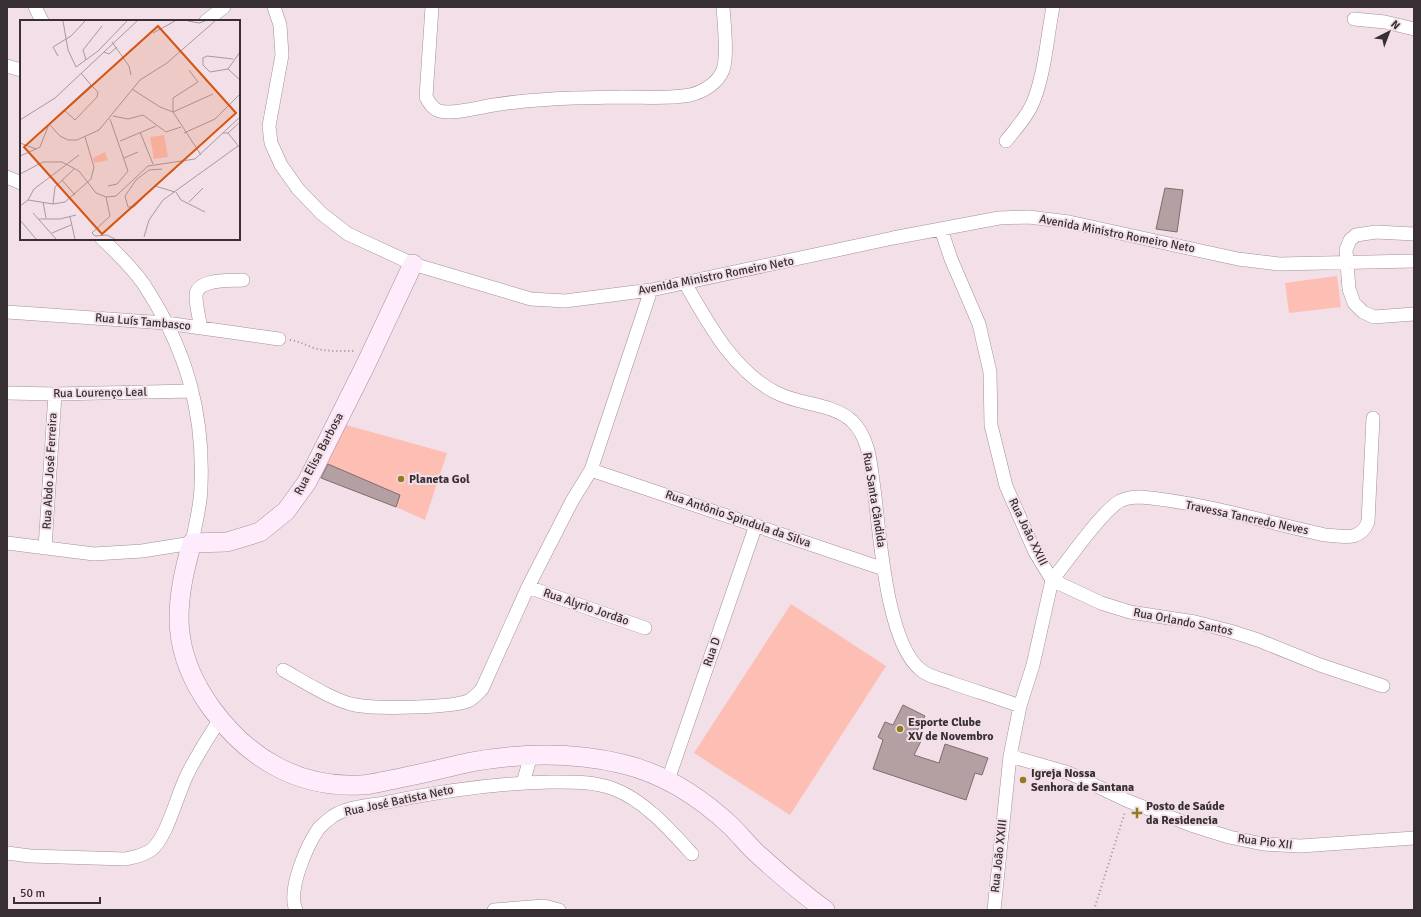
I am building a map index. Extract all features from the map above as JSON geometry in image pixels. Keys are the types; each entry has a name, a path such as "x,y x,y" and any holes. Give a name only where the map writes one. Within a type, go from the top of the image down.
{"street":[{"path":"35,7 42,20"},
{"path":"207,20 224,7"},
{"name":"Avenida Ministro Romeiro Neto","path":"274,7 280,25 282,55 269,126 271,143 281,165 304,196 322,214 348,234 412,264 531,299 565,301 651,290 893,238 999,218 1029,216 1069,222 1238,259 1279,264 1414,261"},
{"path":"432,7 426,96 430,106 438,111 449,112 504,104 582,98 690,95 704,90 714,83 723,70 725,38 723,7"},
{"path":"1006,141 1025,117 1034,101 1041,78 1053,7"},
{"path":"1354,19 1393,23 1414,29"},
{"path":"7,66 20,70"},
{"path":"7,177 20,183"},
{"name":"Rua João XXIII","path":"941,229 951,259 979,324 990,372 991,425 1006,486 1035,552 1052,580 1033,665 1020,706 1010,756 994,910"},
{"path":"1414,234 1376,232 1356,235 1350,240 1346,250 1349,289 1354,304 1363,312 1374,316 1414,314"},
{"path":"103,240 148,289 180,350 192,391 200,433 202,488 192,543 182,577 178,616 182,647 193,676 206,701 220,719 263,759 283,771 319,783 361,785 472,762 531,755 582,756 624,764 668,780 700,799 731,826 760,856 805,896 825,910"},
{"name":"Rua Elisa Barbosa","path":"7,544 94,554 142,551 192,543 228,542 260,532 286,511 307,482 373,350 412,264"},
{"path":"201,328 196,294 199,288 206,283 243,280"},
{"name":"Rua Santa Cândida","path":"685,283 701,310 735,360 756,380 777,394 836,410 853,422 864,438 871,463 884,569 898,635 911,662 923,672 937,678 1020,706"},
{"path":"283,670 354,705 384,707 452,705 469,701 482,689 528,587 572,501 592,470 651,290"},
{"name":"Rua Luís Tambasco","path":"7,312 166,323 279,339"},
{"name":"Rua Lourenço Leal","path":"7,392 55,394 192,391"},
{"name":"Rua Abdo José Ferreira","path":"45,548 55,394"},
{"name":"Travessa Tancredo Neves","path":"1052,580 1105,514 1119,502 1129,498 1140,497 1200,507 1326,535 1344,537 1358,536 1364,531 1368,522 1373,418"},
{"name":"Rua Antônio Spindula da Silva","path":"592,470 884,569"},
{"name":"Rua D","path":"668,780 756,525"},
{"name":"Rua Orlando Santos","path":"1052,580 1101,603 1122,610 1230,631 1258,640 1320,665 1383,686"},
{"name":"Rua Alyrio Jordão","path":"528,587 645,628"},
{"path":"7,853 30,856 125,858 140,856 152,850 162,837 186,776 220,719"},
{"path":"524,783 531,755"},
{"name":"Rua Pio XII","path":"1010,756 1069,773 1128,801 1191,825 1229,837 1263,844 1301,846 1414,838"},
{"name":"Rua José Batista Neto","path":"296,910 294,895 301,866 320,827 334,815 348,810 435,792 484,785 588,782 614,789 645,808 664,823 692,854"},
{"path":"494,910 544,906 559,910"}],"path":[{"path":"279,339 298,341 314,348 331,352 373,350"},
{"path":"1094,910 1128,801"}],"shaded area":[{"path":"1337,276 1341,307 1289,313 1285,283"},
{"name":"Planeta Gol","path":"346,425 447,453 425,520 396,507 399,495 326,463"},
{"path":"791,604 886,666 790,815 694,753"}],"building":[{"path":"1165,188 1183,190 1177,232 1156,229"},
{"path":"328,464 400,495 396,507 321,478"},
{"path":"903,705 925,716 916,733 923,737 914,755 939,763 945,744 988,758 982,775 975,773 966,800 873,769 883,740 878,737 885,722 893,725"}],"place":[{"name":"Planeta Gol","path":"401,479"},
{"name":"Esporte Clube XV de Novembro","path":"900,729"},
{"name":"Igreja Nossa Senhora de Santana","path":"1023,780"},
{"name":"Posto de Saúde da Residencia","path":"1137,813"}]}
